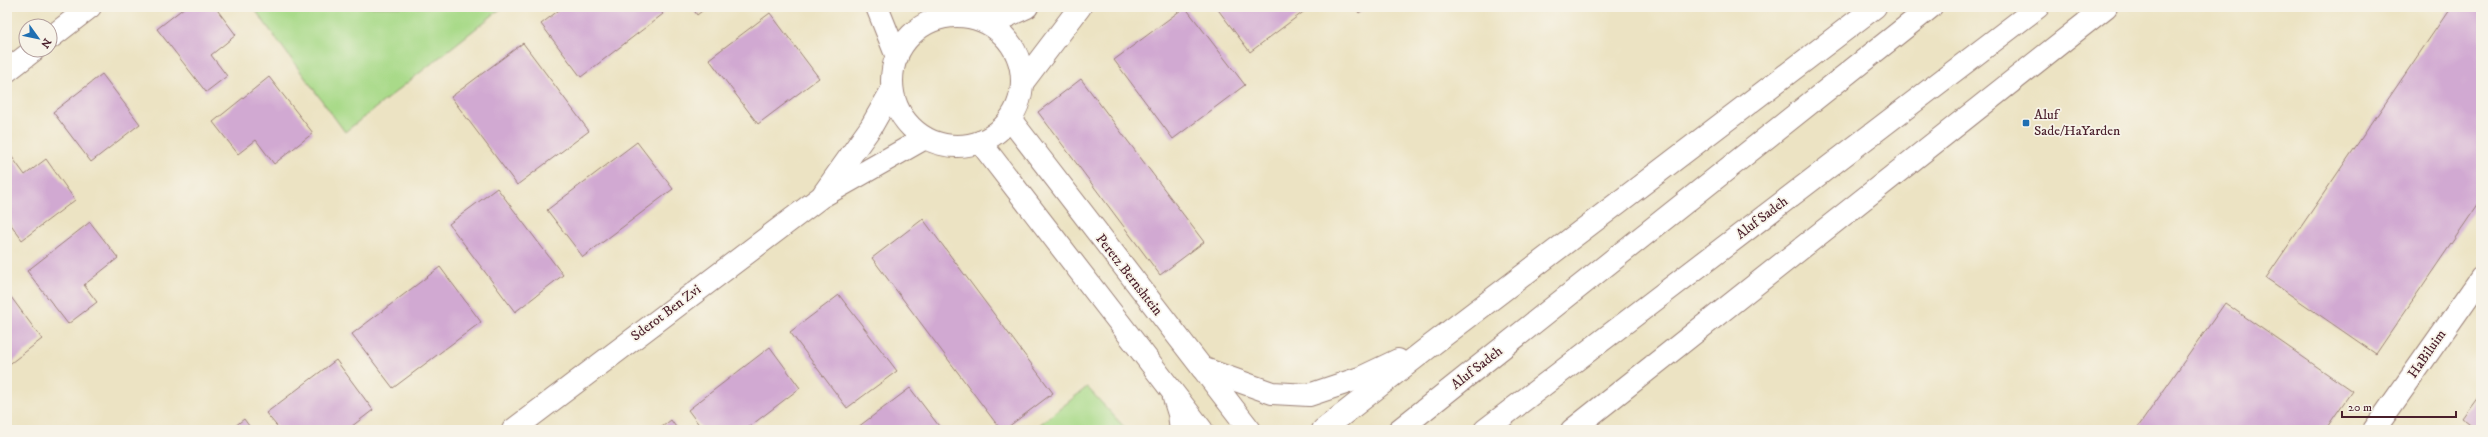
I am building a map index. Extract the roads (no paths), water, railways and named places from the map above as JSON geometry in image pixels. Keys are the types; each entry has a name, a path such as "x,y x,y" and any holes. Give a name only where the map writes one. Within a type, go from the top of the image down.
{"main road":[{"path":"58,32 90,7"},
{"path":"877,7 897,57"},
{"path":"990,24 1027,7"},
{"path":"1023,82 1080,7"},
{"path":"1323,430 1429,347 1875,7"},
{"name":"Aluf Sadeh","path":"1399,430 1931,7"},
{"name":"Aluf Sadeh","path":"1485,430 2038,7"},
{"path":"1572,430 2106,7"},
{"path":"954,11 990,24 1004,34 1015,48 1021,65 1023,82 1020,102 1010,119 997,133 980,142 962,146 943,145 925,138 910,125 898,109 892,90 893,73 897,57 904,42 930,21 954,11"},
{"path":"7,71 24,58"},
{"name":"Sderot Ben Zvi","path":"822,197 871,127 892,90"},
{"name":"Peretz Bernshtein","path":"1010,119 1250,430"},
{"name":"Sderot Ben Zvi","path":"513,430 822,197 925,138"},
{"path":"980,142 1169,384 1202,430"},
{"name":"HaBiluim","path":"2374,430 2481,278"},
{"path":"1201,368 1272,393 1308,396 1360,378 1429,347"},
{"path":"1169,384 1179,414 1181,430"}],"place":[{"name":"Aluf Sade/HaYarden","path":"2026,123"}]}
